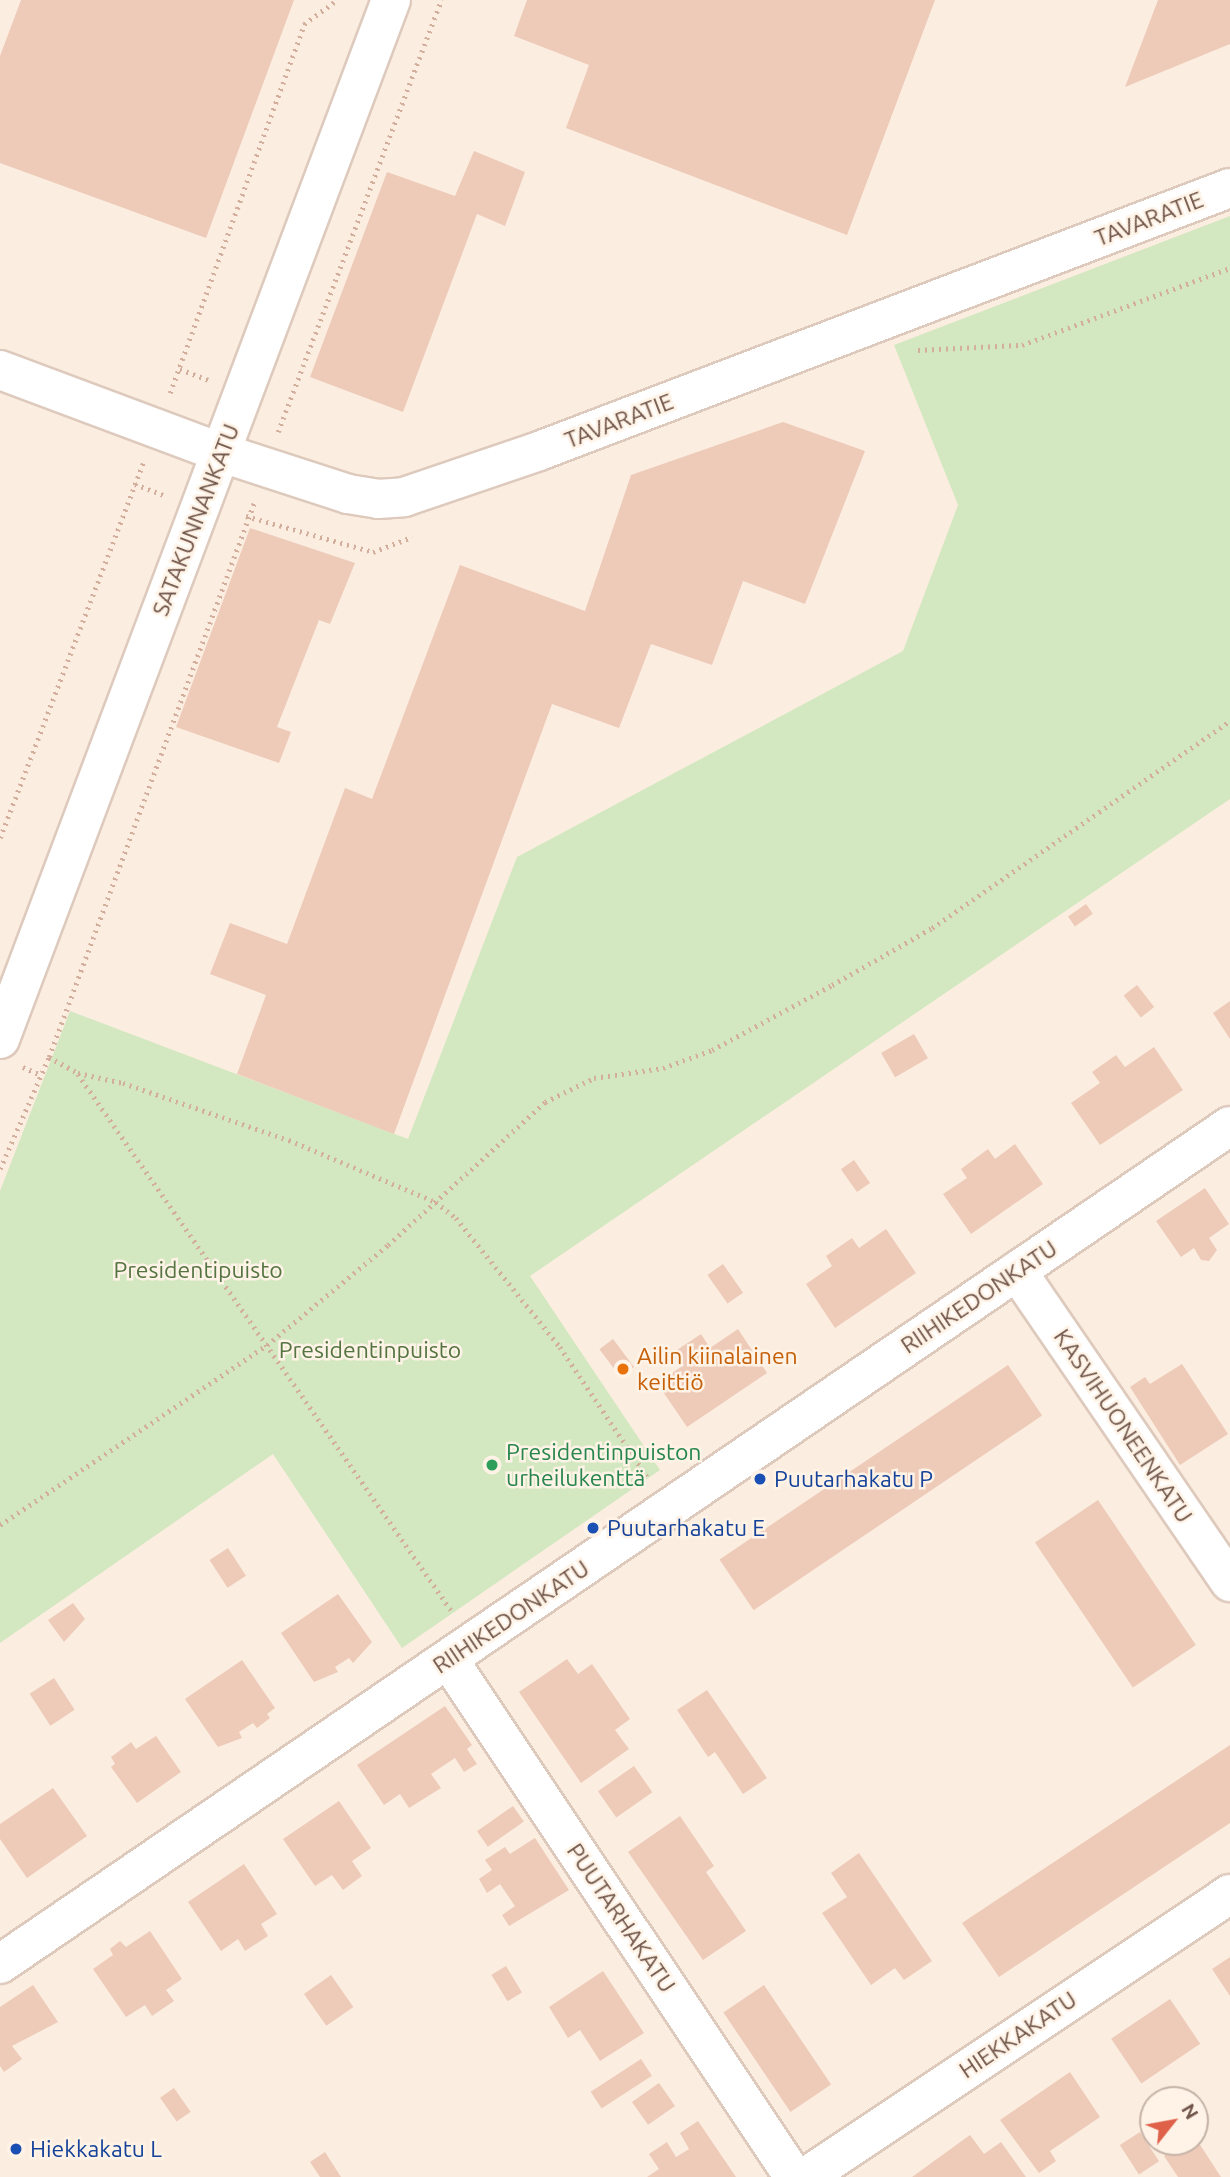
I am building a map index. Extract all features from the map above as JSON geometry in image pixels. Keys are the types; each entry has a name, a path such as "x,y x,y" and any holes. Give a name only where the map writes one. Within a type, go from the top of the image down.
{"street":[{"name":"SATAKUNNANKATU","path":"0,1039 391,0"},
{"name":"TAVARATIE","path":"0,370 222,453 378,499 428,491 1230,188"},
{"name":"RIIHIKEDONKATU","path":"0,1964 1230,1126"},
{"name":"KASVIHUONEENKATU","path":"1017,1271 1230,1582"},
{"name":"PUUTARHAKATU","path":"461,1650 794,2177"},
{"name":"HIEKKAKATU","path":"806,2177 1230,1894"}],"path":[{"path":"0,1169 49,1057 269,469 285,406 441,0"},
{"path":"0,1525 267,1345 436,1202 518,1124 566,1088 594,1078 663,1068 712,1050 820,992 932,928 1230,721"},
{"path":"49,1057 78,1073 123,1083 289,1140 436,1202 456,1219 560,1347 670,1510"},
{"path":"78,1073 267,1345 461,1650"}],"green space":[{"name":"Presidentipuisto","path":"1230,216 1230,799 530,1276 660,1470 402,1648 273,1454 0,1643 0,1191 70,1011 408,1139 517,857 903,651 958,505 894,345"}],"building":[{"path":"21,0 294,0 206,238 0,163 0,56"},
{"path":"527,0 935,0 847,235 566,128 589,65 514,36"},
{"path":"1158,0 1230,0 1230,44 1125,87"},
{"path":"474,151 525,172 505,226 477,214 403,412 310,377 387,172 455,196"},
{"path":"783,422 865,451 805,604 743,581 712,665 651,644 619,728 552,704 394,1134 237,1074 266,995 210,974 230,923 287,944 345,788 372,799 460,565 585,611 631,475"},
{"path":"250,528 355,563 330,624 319,620 277,727 291,732 279,763 176,727"},
{"path":"1086,904 1093,914 1075,926 1068,917"},
{"path":"1137,985 1154,1007 1141,1018 1124,995"},
{"path":"1230,1001 1230,1039 1213,1013"},
{"path":"914,1034 928,1058 895,1077 881,1053"},
{"path":"1154,1047 1183,1090 1100,1145 1071,1103 1100,1083 1092,1072 1116,1055 1125,1067"},
{"path":"1015,1144 1043,1184 971,1234 943,1194 967,1178 961,1169 988,1149 995,1159"},
{"path":"854,1160 870,1183 857,1192 841,1169"},
{"path":"1205,1188 1229,1224 1209,1238 1217,1250 1209,1261 1201,1260 1194,1248 1181,1257 1156,1221"},
{"path":"886,1229 916,1273 835,1328 806,1284 832,1266 826,1256 852,1238 859,1248"},
{"path":"723,1264 743,1293 728,1304 707,1275"},
{"path":"738,1329 767,1373 687,1427 657,1383 684,1365 674,1352 701,1334 710,1348"},
{"path":"613,1339 634,1367 620,1377 599,1349"},
{"path":"1182,1364 1228,1434 1180,1465 1130,1387 1145,1377 1150,1384"},
{"path":"1008,1365 1042,1416 754,1610 719,1560"},
{"path":"1098,1500 1196,1645 1133,1688 1035,1542"},
{"path":"228,1548 246,1576 228,1588 210,1560"},
{"path":"338,1594 372,1642 353,1663 349,1658 335,1667 338,1672 314,1682 281,1633"},
{"path":"73,1603 85,1619 64,1642 48,1620"},
{"path":"567,1659 578,1674 592,1664 630,1719 615,1730 629,1749 581,1783 519,1692"},
{"path":"242,1660 275,1708 267,1714 270,1718 257,1728 253,1723 239,1732 242,1738 218,1747 185,1699"},
{"path":"54,1678 75,1710 50,1726 30,1694"},
{"path":"707,1690 767,1778 743,1794 715,1752 708,1757 677,1710"},
{"path":"445,1706 472,1745 467,1749 477,1764 464,1772 455,1758 431,1774 441,1788 409,1808 400,1794 384,1805 357,1765"},
{"path":"156,1736 181,1772 137,1803 111,1767 115,1764 111,1757 131,1742 136,1749"},
{"path":"1230,1745 1230,1823 999,1977 962,1923"},
{"path":"634,1766 652,1792 616,1817 598,1791"},
{"path":"53,1788 87,1836 27,1878 0,1839 0,1824"},
{"path":"339,1801 371,1848 352,1861 362,1876 343,1890 332,1875 315,1886 283,1839"},
{"path":"513,1806 524,1822 488,1847 477,1831"},
{"path":"680,1816 714,1866 706,1872 746,1931 703,1960 628,1852"},
{"path":"535,1838 569,1890 509,1926 502,1915 515,1906 500,1884 487,1893 479,1879 492,1870 485,1860 505,1847 510,1854"},
{"path":"859,1853 932,1961 904,1980 895,1968 871,1985 822,1913 847,1897 831,1873"},
{"path":"244,1864 277,1914 261,1924 268,1936 245,1951 238,1939 221,1951 188,1902"},
{"path":"150,1931 182,1979 166,1990 174,2001 152,2016 145,2005 126,2017 93,1969 113,1955 110,1949 120,1941 126,1947"},
{"path":"1230,1957 1230,1996 1212,1969"},
{"path":"506,1966 522,1993 507,2001 491,1975"},
{"path":"603,1971 644,2033 600,2061 580,2030 568,2038 549,2007"},
{"path":"331,1975 353,2007 326,2026 304,1994"},
{"path":"33,1985 58,2022 12,2046 22,2059 4,2072 0,2066 0,2007"},
{"path":"764,1985 831,2084 790,2112 723,2012"},
{"path":"1170,1999 1200,2044 1141,2083 1111,2039"},
{"path":"641,2059 652,2076 602,2108 591,2092"},
{"path":"1070,2072 1100,2117 1050,2151 1056,2161 1039,2173 1000,2120"},
{"path":"659,2083 675,2106 648,2125 632,2102"},
{"path":"174,2088 191,2112 177,2122 160,2098"},
{"path":"698,2121 736,2177 647,2177 659,2169 649,2154 667,2142 676,2157 689,2149 680,2133"},
{"path":"1139,2133 1139,2156 1156,2156 1159,2161 1139,2174 1120,2145"},
{"path":"970,2135 984,2154 1001,2142 1026,2177 912,2177"},
{"path":"325,2152 341,2177 320,2177 310,2162"},
{"path":"1164,2156 1207,2156 1221,2177 1178,2177"}],"place":[{"name":"Ailin kiinalainen keittiö","path":"623,1369"},
{"name":"Presidentinpuiston urheilukenttä","path":"492,1465"},
{"name":"Puutarhakatu P","path":"760,1479"},
{"name":"Puutarhakatu E","path":"593,1528"},
{"name":"Hiekkakatu L","path":"16,2149"}],"park label":[{"name":"Presidentinpuisto","path":"370,1350"}]}
